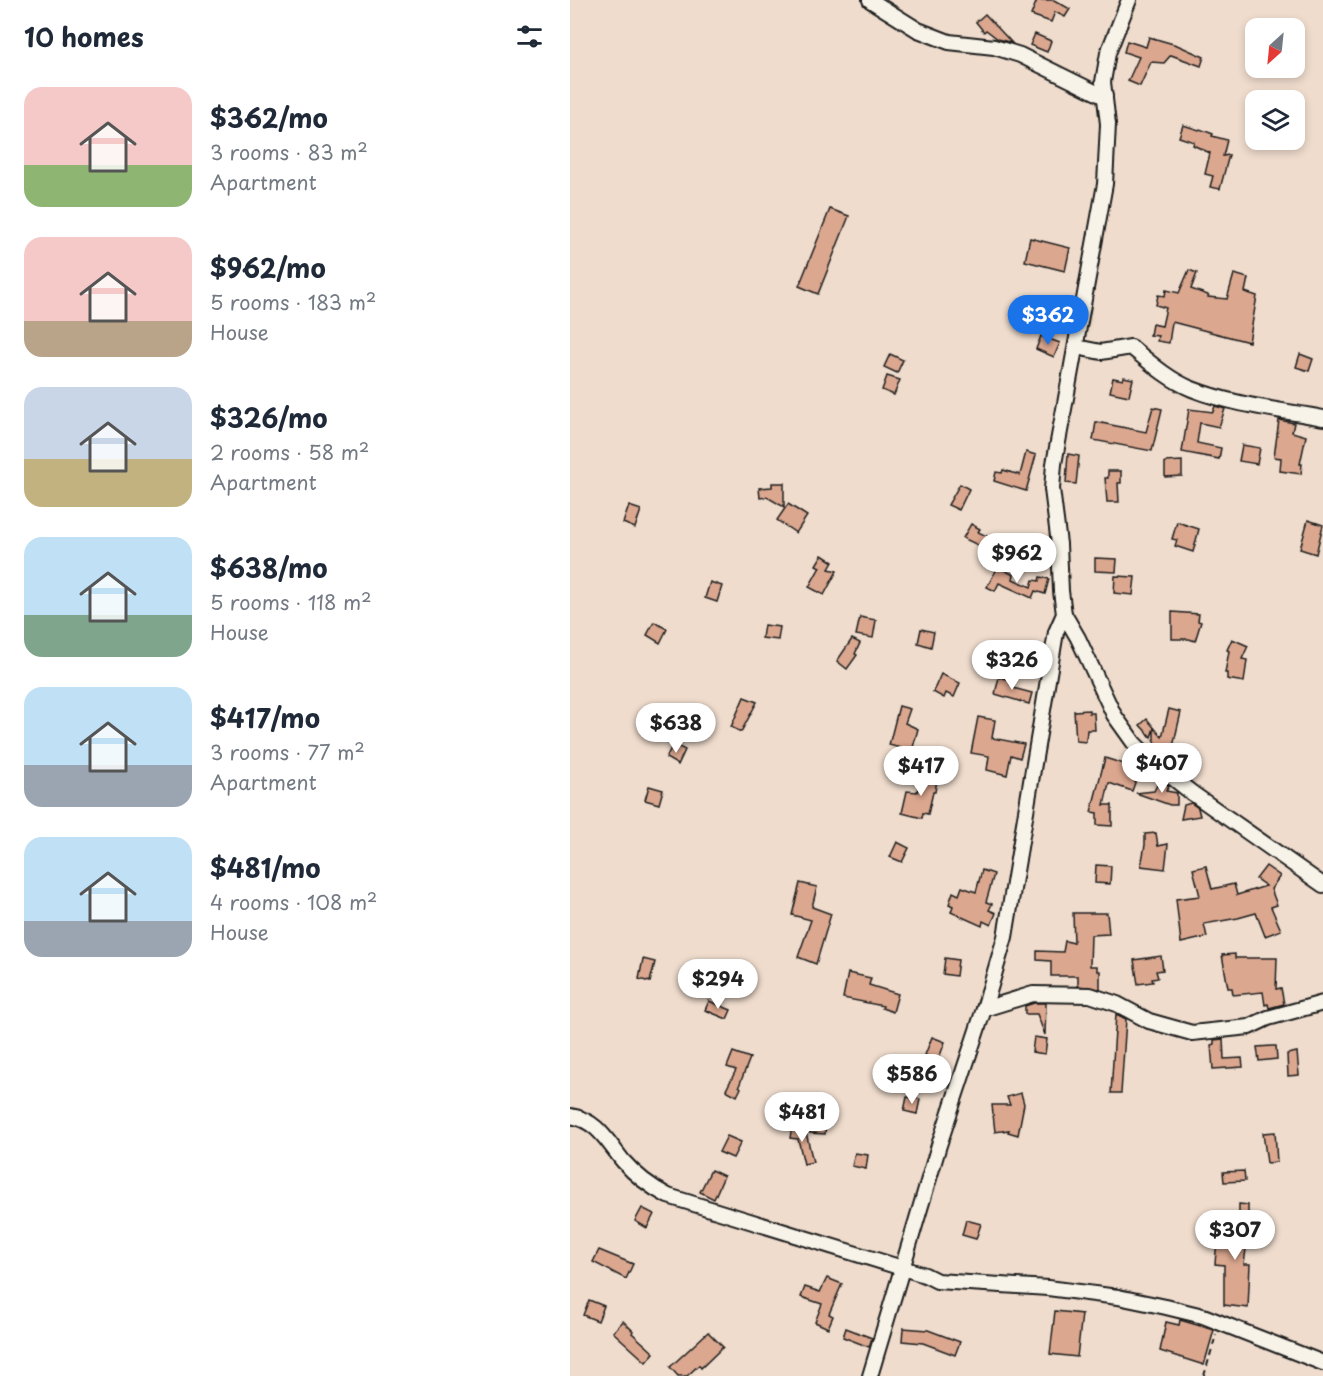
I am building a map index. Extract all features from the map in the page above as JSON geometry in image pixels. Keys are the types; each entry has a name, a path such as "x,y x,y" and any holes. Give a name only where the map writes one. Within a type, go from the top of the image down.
{"street":[{"path":"870,0 918,30 949,42 994,48 1020,55 1105,98"},
{"path":"1129,0 1108,53 1103,82 1108,124 1105,184 1054,465 1052,489 1064,614 1083,648 1114,715 1134,742 1154,763 1192,793 1323,885"},
{"path":"1076,347 1101,352 1131,347 1158,369 1190,388 1220,398 1323,418"},
{"path":"870,1376 939,1145 984,1009 1006,928 1056,632 1064,614"},
{"path":"984,1009 1033,994 1090,996 1117,1004 1149,1021 1192,1033 1249,1027 1268,1018 1323,1003"},
{"path":"570,1116 582,1118 602,1132 624,1162 650,1186 668,1196 926,1275 937,1281 1048,1288 1118,1298 1203,1316 1323,1363"}],"path":[{"path":"1204,1376 1220,1323"}],"building":[{"path":"1037,0 1054,0 1070,9 1065,17 1055,12 1051,22 1031,15"},
{"path":"985,14 1012,43 998,39 986,30 984,32 976,22"},
{"path":"1035,34 1051,41 1047,52 1030,45"},
{"path":"1149,37 1177,45 1204,57 1201,66 1171,55 1164,63 1151,62 1140,86 1128,81 1139,57 1124,52 1127,41 1146,47"},
{"path":"1183,125 1227,140 1223,156 1229,155 1220,189 1210,187 1213,176 1205,174 1210,153 1193,145 1194,142 1179,137"},
{"path":"830,209 849,216 818,294 799,286"},
{"path":"1030,238 1070,248 1065,271 1025,261"},
{"path":"1189,270 1197,273 1191,289 1208,295 1208,297 1227,299 1234,274 1248,278 1245,292 1257,296 1249,342 1172,322 1169,343 1157,341 1158,336 1150,335 1152,324 1162,326 1166,308 1156,305 1158,295 1165,296 1166,290 1179,293"},
{"path":"1041,336 1060,343 1054,357 1036,349"},
{"path":"890,354 903,360 897,373 884,367"},
{"path":"1300,354 1313,359 1309,371 1296,367"},
{"path":"887,376 900,380 894,395 882,390"},
{"path":"1124,377 1133,379 1129,396 1110,392 1113,378 1123,380"},
{"path":"1215,406 1225,409 1219,427 1200,423 1197,443 1221,448 1219,459 1182,452 1189,409 1213,412"},
{"path":"1153,407 1162,409 1152,451 1093,440 1096,422 1146,432"},
{"path":"1279,420 1294,423 1292,432 1306,436 1300,464 1302,464 1301,474 1280,471 1281,458 1274,457"},
{"path":"1242,445 1260,448 1257,464 1239,461"},
{"path":"1026,452 1036,455 1026,491 994,481 996,472 1002,473 1003,470 1020,475"},
{"path":"1068,454 1079,456 1076,484 1066,483"},
{"path":"1182,461 1182,476 1165,477 1165,462"},
{"path":"1108,471 1121,471 1121,483 1118,483 1119,502 1107,502 1105,478 1108,478"},
{"path":"772,483 784,483 784,507 767,497 760,498 759,488 772,487"},
{"path":"960,484 969,489 959,510 948,505"},
{"path":"788,504 807,516 796,533 777,520"},
{"path":"629,506 641,510 635,528 623,523"},
{"path":"1308,520 1323,525 1316,554 1300,549"},
{"path":"1177,522 1199,529 1193,552 1175,546 1177,540 1172,539"},
{"path":"971,524 980,529 978,532 989,537 984,548 963,538"},
{"path":"822,555 833,562 829,569 837,571 824,595 809,587 820,567 816,565"},
{"path":"1095,558 1117,559 1116,572 1095,571"},
{"path":"998,567 1014,575 1013,579 1031,587 1033,580 1039,581 1040,577 1049,579 1045,594 1035,591 1032,598 999,583 995,591 987,587"},
{"path":"1115,576 1135,577 1133,595 1114,593"},
{"path":"710,582 722,586 717,602 705,598"},
{"path":"1172,612 1199,614 1198,621 1201,622 1195,641 1172,639"},
{"path":"860,617 876,620 873,638 856,635"},
{"path":"654,622 667,629 660,643 647,635"},
{"path":"764,625 780,627 778,640 762,638"},
{"path":"921,629 934,632 931,647 918,643"},
{"path":"852,639 860,643 855,654 857,655 847,669 837,661"},
{"path":"1232,639 1248,646 1242,659 1247,660 1244,682 1227,679 1227,673 1225,673 1229,651 1227,650"},
{"path":"941,674 960,683 954,697 946,693 944,698 933,692"},
{"path":"999,677 1011,680 1010,684 1014,685 1013,688 1032,693 1029,704 995,694"},
{"path":"744,697 757,702 741,732 731,727"},
{"path":"899,706 910,709 905,723 918,729 912,751 889,745"},
{"path":"1169,709 1181,712 1172,751 1167,756 1154,741 1154,728 1151,737 1140,725 1147,719 1162,737"},
{"path":"1089,710 1089,713 1094,713 1095,730 1087,730 1086,742 1076,741 1074,711"},
{"path":"978,717 995,720 992,738 1024,744 1020,758 1011,755 1007,775 987,770 989,756 971,753"},
{"path":"673,744 685,750 678,765 666,758"},
{"path":"1131,755 1142,763 1132,791 1109,783 1104,805 1112,805 1112,826 1097,825 1097,813 1091,812 1105,758 1127,765"},
{"path":"929,770 938,773 928,814 923,813 922,818 902,813 907,791 917,792 919,783 924,785"},
{"path":"1160,779 1169,786 1166,791 1177,793 1177,805 1170,805 1136,793 1154,791"},
{"path":"649,786 663,790 659,804 645,800"},
{"path":"1191,803 1198,808 1200,816 1181,819 1184,805"},
{"path":"1156,833 1158,846 1168,844 1165,869 1141,866 1145,834"},
{"path":"897,842 909,848 902,862 890,857"},
{"path":"1096,865 1111,866 1110,884 1095,883"},
{"path":"1206,866 1212,889 1234,884 1237,895 1266,886 1256,879 1266,866 1280,876 1271,889 1277,905 1271,907 1281,930 1265,936 1256,913 1204,924 1207,937 1181,943 1176,899 1200,896 1193,869"},
{"path":"982,870 994,874 986,902 992,904 989,910 996,913 991,925 983,921 982,926 951,912 953,906 949,904 953,892 959,895 962,887 976,892"},
{"path":"800,883 817,887 812,907 831,914 816,964 798,957 811,920 792,915"},
{"path":"1073,913 1107,913 1109,934 1091,935 1090,966 1097,966 1097,971 1100,971 1100,989 1078,986 1078,976 1051,976 1051,961 1037,960 1037,951 1063,952 1065,941 1074,943"},
{"path":"1235,954 1235,958 1277,958 1276,989 1281,988 1284,1004 1269,1008 1268,1004 1265,1005 1263,992 1233,995 1232,988 1228,988 1222,955"},
{"path":"1161,956 1163,970 1156,971 1158,978 1152,979 1153,982 1138,984 1134,960"},
{"path":"945,958 958,960 956,976 943,974"},
{"path":"643,959 655,962 650,982 639,979"},
{"path":"848,973 871,978 869,985 898,994 893,1012 882,1008 883,1006 843,998"},
{"path":"709,1001 731,1010 727,1019 705,1010"},
{"path":"1046,1003 1045,1035 1037,1014 1025,1014 1025,1006"},
{"path":"1116,1014 1126,1019 1121,1093 1111,1093"},
{"path":"932,1037 945,1042 938,1061 925,1055"},
{"path":"1034,1037 1047,1039 1045,1054 1032,1052"},
{"path":"1223,1039 1224,1059 1242,1058 1243,1067 1213,1069 1211,1045 1214,1044 1214,1040"},
{"path":"1276,1046 1277,1059 1259,1061 1257,1047"},
{"path":"733,1052 750,1058 737,1096 726,1090 736,1070 727,1067"},
{"path":"1297,1052 1299,1075 1288,1076 1287,1054"},
{"path":"1021,1093 1024,1104 1018,1135 1008,1132 1009,1130 995,1132 992,1105 1010,1105 1007,1097"},
{"path":"907,1097 920,1099 917,1114 904,1111"},
{"path":"811,1119 826,1120 825,1134 810,1133"},
{"path":"792,1126 805,1128 813,1162 804,1164 798,1139 790,1138"},
{"path":"1275,1132 1277,1162 1267,1163 1263,1133"},
{"path":"727,1136 741,1142 733,1158 719,1152"},
{"path":"855,1153 868,1155 866,1169 852,1166"},
{"path":"711,1170 724,1176 714,1199 700,1192"},
{"path":"1244,1171 1245,1181 1224,1182 1223,1172"},
{"path":"1239,1204 1248,1205 1248,1234 1244,1264 1250,1264 1248,1308 1224,1305 1224,1265 1215,1264 1218,1227 1239,1228"},
{"path":"642,1208 654,1214 647,1228 635,1221"},
{"path":"966,1220 981,1224 976,1239 962,1235"},
{"path":"599,1250 633,1264 626,1279 593,1262"},
{"path":"827,1278 842,1284 829,1314 833,1316 828,1328 815,1322 822,1304 801,1297 805,1287 820,1292"},
{"path":"589,1300 604,1306 598,1321 583,1315"},
{"path":"1055,1311 1082,1314 1077,1357 1050,1354"},
{"path":"1180,1320 1214,1330 1204,1365 1160,1351 1166,1322 1179,1325"},
{"path":"623,1321 633,1331 632,1333 654,1353 646,1362 613,1332"},
{"path":"846,1328 872,1338 869,1347 843,1337"},
{"path":"903,1328 928,1330 960,1342 955,1355 923,1343 902,1341"},
{"path":"708,1332 723,1347 701,1368 699,1365 687,1376 678,1376 670,1367"}]}
